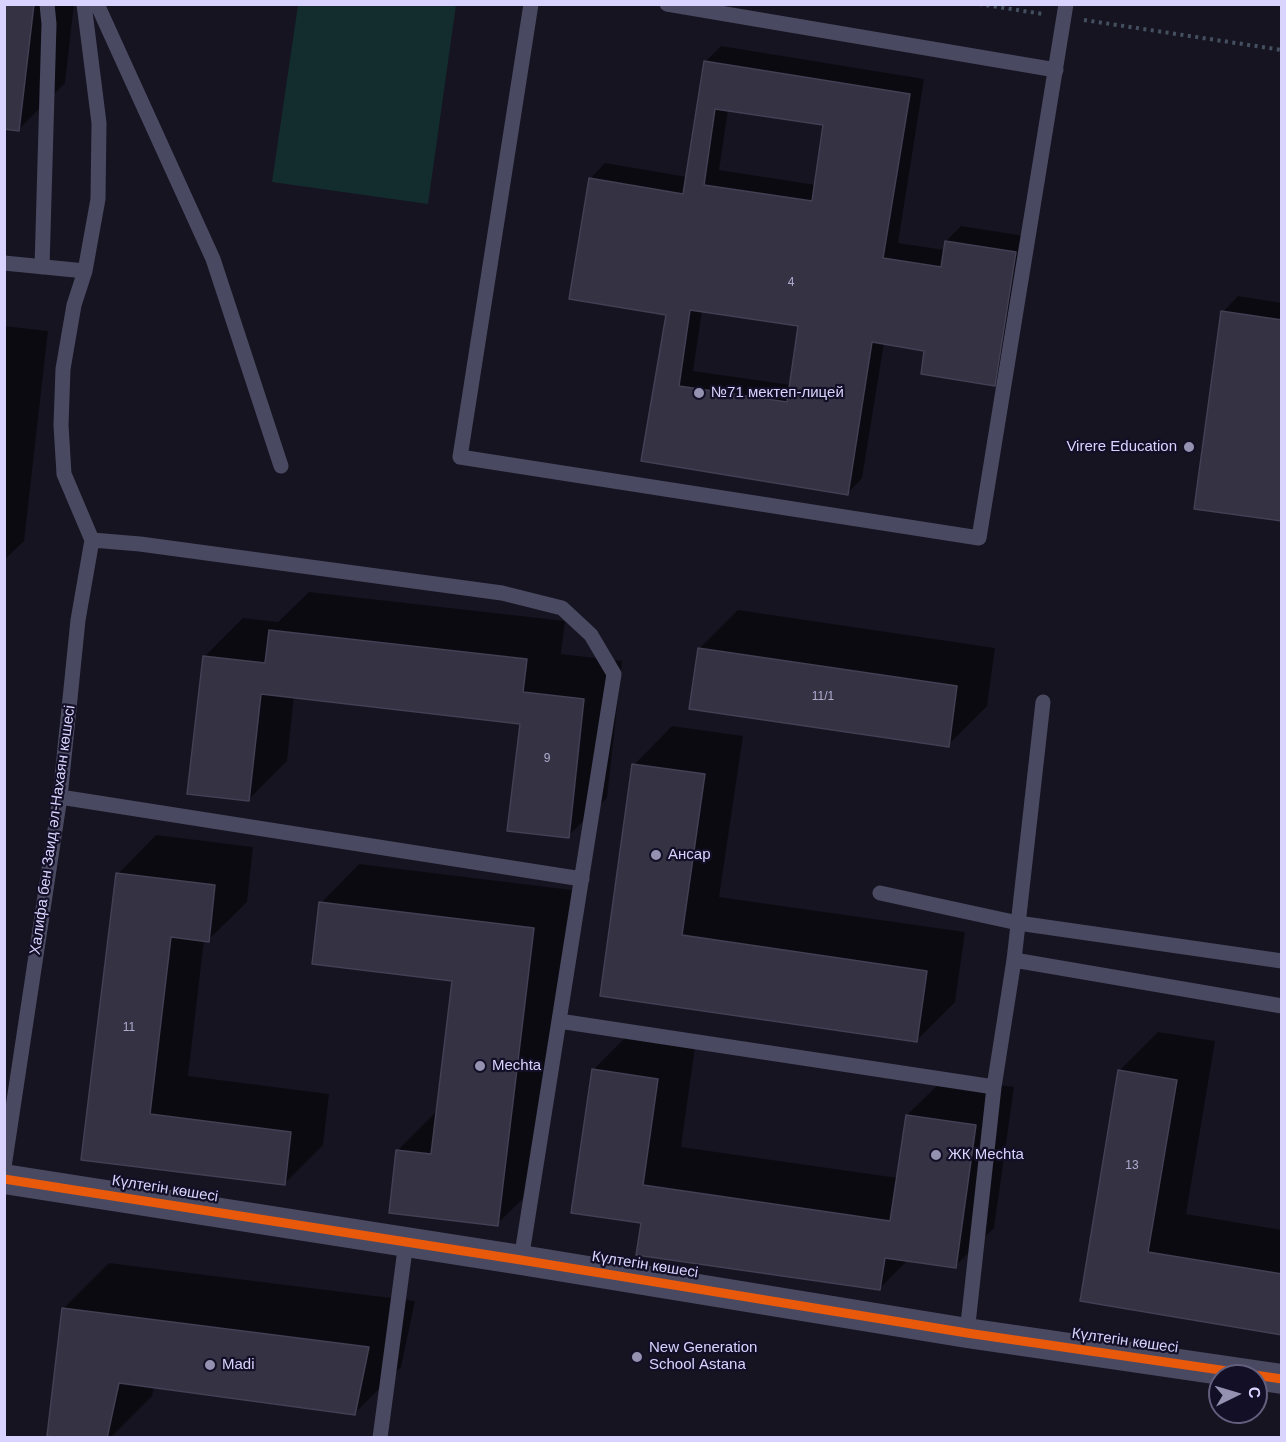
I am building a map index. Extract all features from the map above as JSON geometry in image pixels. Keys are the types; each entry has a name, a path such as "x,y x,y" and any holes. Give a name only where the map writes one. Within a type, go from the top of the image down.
{"street":[{"name":"Күлтегін көшесі","path":"4,1179 967,1333 1281,1379"}],"lane":[{"path":"42,267 49,24 47,4"},
{"path":"84,4 99,123 98,199 85,271 74,305 63,369 61,425 64,474 92,540 140,544 502,593 562,608 591,635 614,674 521,1260"},
{"path":"97,4 213,259 281,466"},
{"path":"531,4 460,457 979,538 1065,11"},
{"path":"667,4 1056,70"},
{"path":"4,263 85,271"},
{"name":"Халифа бен Заид әл-Нахаян көшесі","path":"4,1167 60,797 78,620 92,540"},
{"path":"967,1333 994,1087 1014,960 1043,702"},
{"path":"60,797 582,879"},
{"path":"879,893 1018,923 1281,961"},
{"path":"1014,960 1281,1006"},
{"path":"559,1020 994,1087"},
{"path":"380,1437 406,1242"}],"path":[{"path":"979,4 1065,11 1281,50"}],"green space":[{"path":"298,5 456,5 428,204 272,182"}],"building":[{"path":"4,4 34,4 19,131 4,129"},
{"path":"704,61 910,94 883,258 941,267 945,241 1016,252 995,386 921,374 924,351 872,342 848,495 641,461 666,315 569,299 589,178 683,194","holes":["715,109 823,125 812,201 704,185","690,310 798,326 787,402 679,386"]},
{"path":"1221,311 1282,320 1282,521 1194,509"},
{"path":"269,630 527,659 523,692 584,699 569,838 507,831 520,724 261,694 249,801 187,794 203,656 265,663"},
{"path":"698,648 957,686 949,747 689,709"},
{"name":"Ансар","path":"632,764 705,774 682,935 927,971 917,1042 600,996"},
{"path":"116,873 215,885 209,942 171,937 150,1114 291,1132 285,1185 81,1160"},
{"name":"Mechta","path":"319,902 534,928 498,1226 389,1213 396,1150 431,1154 452,981 312,964"},
{"name":"ЖК Mechta","path":"592,1069 658,1079 643,1185 890,1221 906,1115 976,1125 956,1268 885,1258 880,1290 636,1255 641,1223 571,1213"},
{"path":"1118,1070 1177,1080 1148,1252 1282,1274 1282,1335 1080,1301"},
{"name":"Madi","path":"62,1308 369,1347 355,1415 119,1383 107,1438 47,1436"}],"cycle path":[{"path":"4,1179 967,1333 1282,1379"}],"place":[{"name":"№71 мектеп-лицей","path":"699,393"},
{"name":"Virere Education","path":"1189,447"},
{"name":"Ансар","path":"656,855"},
{"name":"Mechta","path":"480,1066"},
{"name":"ЖК Mechta","path":"936,1155"},
{"name":"New Generation School Astana","path":"637,1357"},
{"name":"Madi","path":"210,1365"}]}
